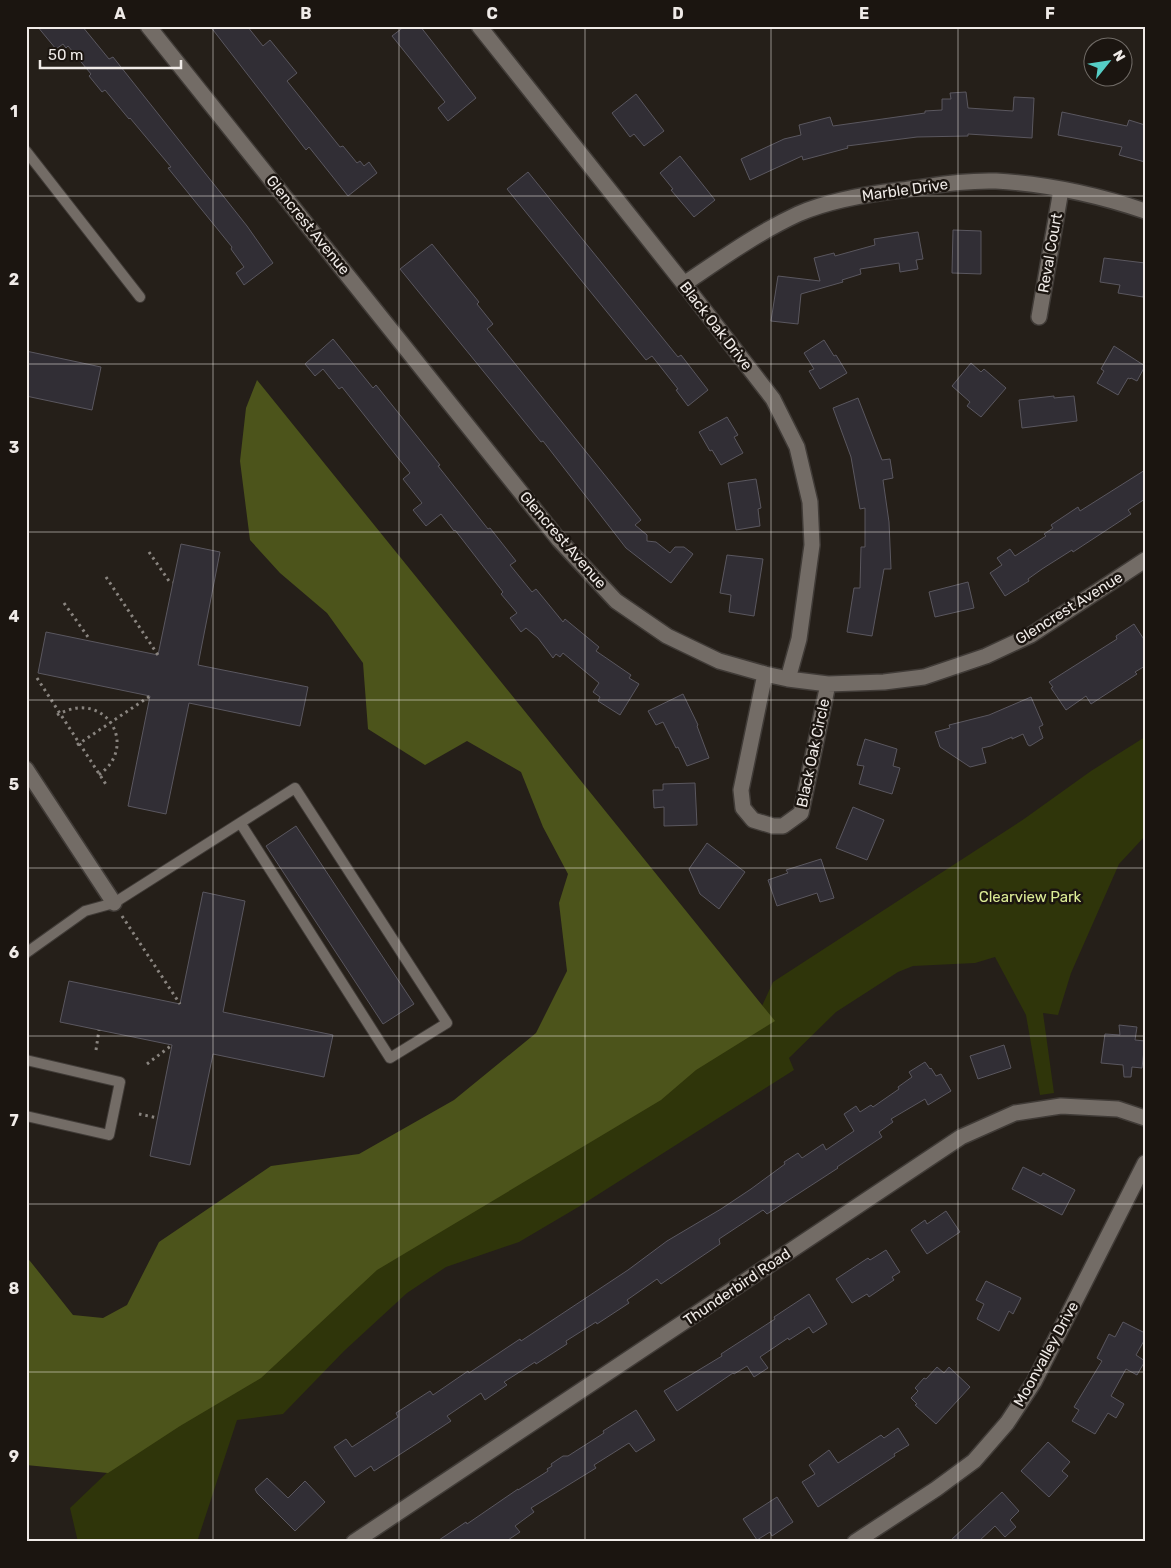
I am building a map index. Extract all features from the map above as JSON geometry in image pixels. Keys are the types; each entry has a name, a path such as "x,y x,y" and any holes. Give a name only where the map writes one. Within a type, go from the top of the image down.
{"street":[{"name":"Glencrest Avenue","path":"148,26 559,540 616,601 668,636 719,661 788,679 828,684 884,682 924,677 986,656 1031,635 1145,560"},
{"name":"Black Oak Drive","path":"479,26 773,399 797,447 810,502 812,545 799,639 788,679"},
{"name":"Marble Drive","path":"684,284 752,237 799,214 831,203 876,193 960,182 996,182 1061,190 1145,212"},
{"name":"Reval Court","path":"1039,317 1061,190"},
{"name":"Black Oak Circle","path":"765,674 740,790 743,808 753,820 773,826 783,826 801,813 828,684"},
{"path":"26,770 114,903"},
{"name":"Thunderbird Road","path":"354,1542 961,1137 1015,1113 1061,1106 1118,1109 1145,1118"},
{"name":"Moonvalley Drive","path":"855,1542 936,1489 974,1461 1007,1423 1034,1382 1145,1163"}],"lane":[{"path":"26,151 140,297"},
{"path":"26,953 85,911 114,903 295,788 447,1023 390,1058 241,824"},
{"path":"26,1060 120,1082 109,1135 26,1116"}],"path":[{"path":"150,552 168,581 173,582"},
{"path":"106,578 158,655"},
{"path":"64,603 88,637 88,640"},
{"path":"37,678 107,786"},
{"path":"78,744 150,696"},
{"path":"59,714 77,706 91,708 104,715 111,722 117,738 116,750 111,764 99,775"},
{"path":"114,903 180,1004"},
{"path":"96,1050 99,1030"},
{"path":"147,1064 172,1045"},
{"path":"139,1114 158,1118"}],"green space":[{"path":"257,380 775,1021 696,1070 661,1100 377,1270 261,1378 180,1426 108,1473 26,1465 26,1256 73,1315 103,1318 127,1305 159,1242 271,1166 359,1154 454,1100 536,1033 567,971 559,903 568,874 543,827 521,772 467,741 425,765 368,729 363,663 327,613 280,573 250,540 240,461 246,408"},
{"name":"Clearview Park","path":"1145,737 1145,836 1119,864 1071,973 1058,1015 1043,1013 1054,1093 1040,1095 1026,1015 995,957 975,963 913,966 898,972 836,1012 789,1058 794,1070 580,1206 519,1242 446,1267 407,1293 344,1351 283,1414 237,1420 197,1542 78,1542 70,1508 161,1421 356,1271 756,1019 773,982 1024,819 1091,771"}],"building":[{"path":"37,26 82,26 109,59 113,57 247,226 273,263 244,285 236,273 244,267 231,249 232,247 168,168 171,167 105,90 102,92 89,76 91,74 68,46 66,48 63,44 56,49"},
{"path":"210,26 247,26 263,46 270,40 297,73 287,81 340,147 343,146 357,163 360,161 364,166 369,162 377,173 348,196 309,147 306,150"},
{"path":"405,26 420,26 476,98 448,121 438,108 445,102 392,36"},
{"path":"966,92 968,108 1013,111 1014,97 1034,98 1032,138 968,134 968,136 917,137 847,146 848,148 803,160 802,156 750,180 741,159 784,139 801,135 799,125 830,117 833,126 942,110 942,99 951,99 950,93"},
{"path":"636,94 664,131 644,146 634,134 630,137 612,113"},
{"path":"1062,112 1127,126 1129,120 1145,125 1145,162 1119,155 1122,147 1058,135"},
{"path":"680,156 715,200 694,217 671,190 673,189 660,173"},
{"path":"528,172 678,357 681,355 708,390 688,406 676,390 678,389 652,356 646,360 507,189"},
{"path":"953,230 981,231 981,274 952,273"},
{"path":"918,232 923,259 916,260 918,269 900,272 899,263 860,269 861,274 842,280 843,282 801,294 798,324 771,321 778,276 820,281 814,258 834,253 835,256 875,245 874,239"},
{"path":"432,244 479,302 477,304 493,324 487,329 641,520 635,525 647,535 647,541 656,542 670,553 675,547 684,547 693,554 671,583 626,548 543,441 541,442 400,269"},
{"path":"1104,258 1145,263 1143,297 1118,293 1120,285 1100,282"},
{"path":"333,339 373,388 376,385 488,529 490,528 516,561 510,565 532,592 536,589 563,622 565,619 599,647 596,651 631,675 629,678 639,684 620,715 598,701 600,697 593,692 599,683 563,653 560,657 556,654 553,658 538,638 526,628 521,632 510,618 517,613 501,594 503,592 441,514 426,526 413,510 422,503 403,479 410,473 342,387 339,389 323,369 315,376 305,364"},
{"path":"824,340 847,373 820,389 809,371 814,369 804,353"},
{"path":"1114,346 1145,366 1137,381 1128,378 1118,395 1097,383 1104,371 1101,369"},
{"path":"26,351 101,367 92,410 26,396"},
{"path":"971,363 981,372 984,369 1006,388 981,417 967,406 970,402 952,386"},
{"path":"1054,396 1054,398 1074,396 1077,421 1022,428 1019,400"},
{"path":"858,398 882,460 890,459 893,478 883,480 889,522 891,569 884,569 872,636 847,632 854,588 860,588 861,547 865,547 865,508 860,509 851,457 833,408"},
{"path":"727,417 738,435 734,437 743,453 721,465 699,432"},
{"path":"1145,470 1145,499 1128,510 1131,514 1073,552 1072,550 1042,569 1028,579 1029,581 1005,596 990,573 1002,565 997,558 1010,549 1015,556 1046,536 1044,534 1053,528 1051,525 1078,507 1080,511"},
{"path":"756,479 761,508 758,509 760,526 736,530 728,483"},
{"path":"181,544 220,552 198,665 308,687 300,726 189,703 166,814 128,806 150,696 38,673 46,632 158,655"},
{"path":"727,555 763,559 754,616 729,612 731,595 720,593"},
{"path":"968,582 974,608 935,617 929,592"},
{"path":"1134,624 1145,641 1145,666 1135,672 1137,674 1091,704 1086,696 1066,710 1049,682 1117,639 1116,636"},
{"path":"683,694 698,725 709,758 687,766 663,722 656,725 648,711"},
{"path":"1031,697 1043,725 1039,727 1043,738 1030,746 1023,734 1012,739 1012,737 982,748 986,763 970,767 940,747 935,732 950,728 949,725 989,715"},
{"path":"865,739 897,749 893,766 900,768 892,794 859,784 864,766 857,765"},
{"path":"695,783 697,825 664,826 664,807 654,808 653,790 663,790 663,784"},
{"path":"853,807 884,820 867,860 836,848"},
{"path":"296,826 414,1004 383,1024 266,846"},
{"path":"707,843 745,872 719,909 700,894 689,869"},
{"path":"821,859 834,898 820,902 817,893 777,906 768,880 788,873 786,870"},
{"path":"203,892 245,901 223,1012 333,1035 324,1077 213,1054 190,1165 150,1156 172,1045 60,1022 69,981 180,1004"},
{"path":"1119,1025 1137,1027 1135,1040 1145,1041 1142,1068 1132,1067 1131,1077 1124,1077 1123,1065 1101,1063 1105,1034 1120,1035"},
{"path":"1004,1045 1011,1068 978,1079 970,1056"},
{"path":"925,1062 936,1076 941,1074 951,1091 928,1105 925,1099 891,1119 893,1122 879,1132 882,1137 838,1168 767,1214 763,1210 719,1239 720,1244 661,1284 657,1279 627,1300 629,1303 566,1341 567,1344 536,1364 535,1362 504,1382 507,1385 485,1400 481,1393 447,1416 451,1421 374,1471 371,1466 355,1477 334,1447 346,1439 352,1447 398,1417 396,1413 430,1391 433,1395 520,1339 521,1341 628,1270 667,1241 751,1189 798,1153 802,1158 823,1144 826,1150 854,1131 844,1114 856,1106 860,1112 871,1105 873,1107 899,1089 898,1087 912,1077 909,1072"},
{"path":"1023,1167 1041,1176 1043,1173 1075,1190 1062,1215 1012,1189"},
{"path":"946,1211 960,1232 927,1254 911,1230 925,1220 927,1224"},
{"path":"886,1250 900,1272 892,1277 894,1280 869,1297 867,1294 852,1303 836,1279 868,1258 870,1260"},
{"path":"986,1281 1021,1298 1013,1314 1009,1311 999,1331 977,1319 984,1304 976,1300"},
{"path":"809,1294 827,1324 813,1333 809,1327 789,1340 788,1338 760,1357 768,1368 754,1377 747,1366 733,1373 677,1411 664,1391 722,1356 721,1354 775,1319 774,1317"},
{"path":"1123,1322 1145,1333 1145,1339 1136,1355 1145,1361 1137,1375 1126,1369 1111,1396 1124,1404 1116,1418 1108,1413 1095,1434 1072,1421 1079,1410 1074,1407 1102,1361 1097,1358 1109,1334 1115,1337"},
{"path":"937,1367 944,1373 949,1367 970,1387 936,1424 915,1405 917,1404 911,1398 918,1391 915,1388"},
{"path":"636,1410 655,1440 636,1452 629,1443 594,1465 596,1468 531,1508 534,1512 515,1526 520,1532 505,1542 436,1542 548,1471 547,1469 552,1466 551,1464 563,1456 568,1456"},
{"path":"898,1428 909,1445 818,1507 802,1482 815,1474 809,1465 829,1450 838,1463 881,1435 884,1438"},
{"path":"1048,1442 1070,1462 1062,1471 1068,1476 1049,1497 1021,1471"},
{"path":"267,1478 288,1498 305,1481 325,1502 295,1531 257,1493 255,1489"},
{"path":"1002,1492 1019,1511 1010,1520 1016,1527 1005,1537 995,1526 978,1542 949,1542"},
{"path":"777,1497 793,1522 772,1536 770,1532 757,1540 743,1519"}]}
